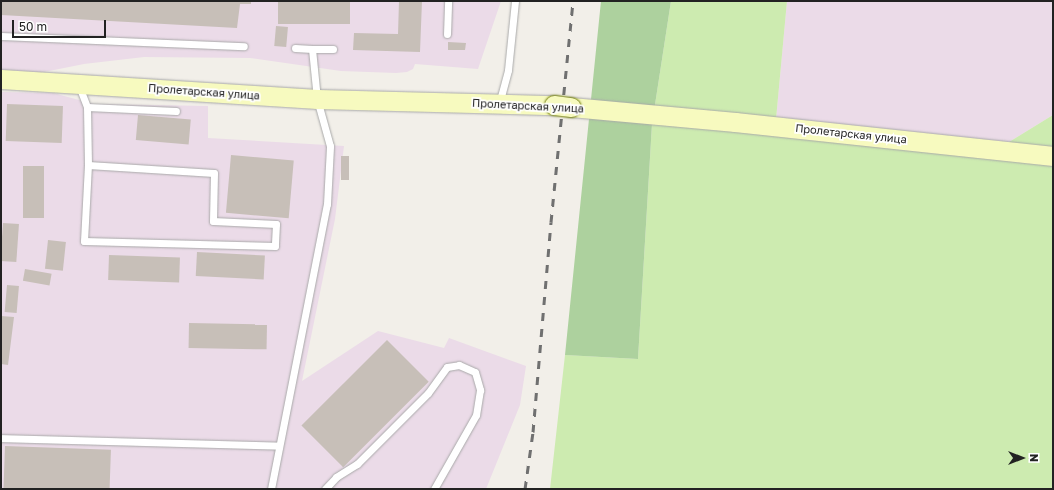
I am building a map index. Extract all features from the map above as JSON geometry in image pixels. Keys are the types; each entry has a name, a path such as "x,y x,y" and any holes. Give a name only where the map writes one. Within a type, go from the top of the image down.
{"street":[{"name":"Пролетарская улица","path":"1,80 317,99 563,106 735,122 1053,156"}],"lane":[{"path":"447,34 448,1"},
{"path":"499,104 508,70 515,1"},
{"path":"1,36 244,46"},
{"path":"295,48 333,49"},
{"path":"271,489 327,204 330,146 317,99 312,49"},
{"path":"78,84 87,107 88,165 84,241 275,246 276,224 213,221 214,172 88,165"},
{"path":"87,107 176,111"},
{"path":"325,489 336,477 357,464 428,393 447,367 459,365 475,372 480,390 476,415 434,489"},
{"path":"1,438 279,446"}],"shaded area":[{"path":"1,1 501,1 478,69 415,64 413,69 407,72 396,73 341,71 250,58 144,57 84,64 39,73 1,71"},
{"path":"787,1 1053,1 1053,115 996,150 775,130"},
{"path":"1,92 53,93 94,104 208,106 208,138 344,146 335,219 302,381 378,331 444,348 449,338 526,366 520,405 486,489 1,489"}],"green space":[{"path":"601,1 671,1 652,124 638,359 565,355"},
{"path":"671,1 787,1 775,130 996,150 1053,115 1053,489 550,489 565,355 638,359 652,124"}],"building":[{"path":"1,1 251,1 251,4 240,4 237,28 1,15"},
{"path":"278,1 350,1 350,24 278,24"},
{"path":"399,1 422,1 420,52 353,50 354,33 398,34"},
{"path":"276,26 288,27 286,47 274,46"},
{"path":"448,42 466,43 465,50 448,50"},
{"path":"7,104 63,106 62,143 6,141"},
{"path":"138,115 191,120 189,145 136,140"},
{"path":"231,155 294,160 289,218 226,213"},
{"path":"341,156 349,156 349,180 341,180"},
{"path":"23,166 44,166 44,218 23,218"},
{"path":"3,223 19,224 16,262 1,261"},
{"path":"48,240 66,242 63,271 45,269"},
{"path":"197,252 265,256 264,280 196,276"},
{"path":"109,255 180,257 179,282 108,280"},
{"path":"25,269 52,274 50,286 23,281"},
{"path":"7,285 19,286 17,313 5,312"},
{"path":"1,316 14,317 8,365 1,364"},
{"path":"189,323 267,324 267,349 189,348"},
{"path":"387,340 429,382 343,467 301,426"},
{"path":"5,446 111,450 110,489 3,489"}],"railway":[{"path":"525,489 533,432 551,222 573,1"}]}
